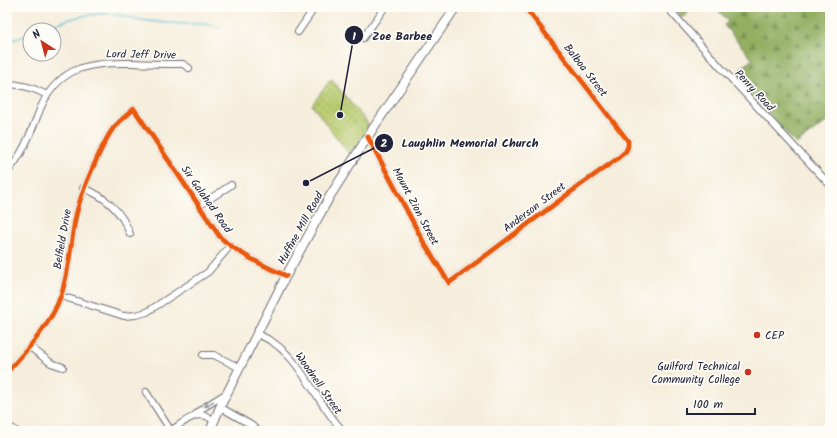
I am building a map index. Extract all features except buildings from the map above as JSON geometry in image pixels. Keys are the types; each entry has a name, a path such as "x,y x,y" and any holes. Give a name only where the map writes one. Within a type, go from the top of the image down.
{"main road":[{"name":"Huffine Mill Road","path":"210,431 220,407 286,276 330,196 368,136 456,7"}],"street":[{"path":"298,32 315,7"},
{"path":"363,38 384,7"},
{"name":"Balboa Street","path":"525,7 628,140 628,146"},
{"name":"Penry Road","path":"667,7 732,80 830,185"},
{"name":"Lord Jeff Drive","path":"7,172 21,154 47,95 68,74 78,68 107,62 182,64 188,68"},
{"path":"7,84 24,85 47,95"},
{"name":"Belfield Drive","path":"7,372 30,347 46,325 61,296 70,260 74,226 83,188 112,130 134,109"},
{"name":"Sir Galahad Road","path":"134,109 220,237 244,256 286,276"},
{"name":"Mount Zion Street","path":"368,136 424,243 449,283"},
{"name":"Anderson Street","path":"449,283 617,159 626,151 628,146"},
{"path":"199,206 231,185"},
{"path":"83,188 95,192 104,198 115,209 127,226 130,234"},
{"path":"61,296 124,316 136,316 147,312 208,272 230,246"},
{"name":"Woodnell Street","path":"258,334 274,343 298,367 334,422 343,431"},
{"path":"30,347 51,363 63,366"},
{"path":"203,356 214,355 240,368"},
{"path":"146,392 171,431 203,408 228,393"},
{"path":"220,407 251,425 258,431"},
{"path":"192,417 203,415 214,421"},
{"path":"7,425 16,431"}],"green space":[{"path":"672,7 695,7 682,18"},
{"path":"715,7 830,7 830,121 829,120 796,144 733,76 752,59 724,25 728,21"},
{"path":"331,79 369,125 350,155 312,105"}],"waterway":[{"path":"61,22 87,15 107,14 121,15 155,22 215,25 221,27"},
{"path":"7,42 22,37"}],"cycle path":[{"path":"368,137 424,243 449,283 617,159 626,151 628,141 525,7"},
{"path":"7,372 23,355 52,316 66,278 76,216 87,180 110,133 114,127 134,109 220,237 260,264 286,276"}],"place":[{"name":"Zoe Barbee","path":"340,115"},
{"name":"Laughlin Memorial Church","path":"306,183"},
{"name":"CEP","path":"757,335"},
{"name":"Guilford Technical Community College","path":"748,372"}]}
